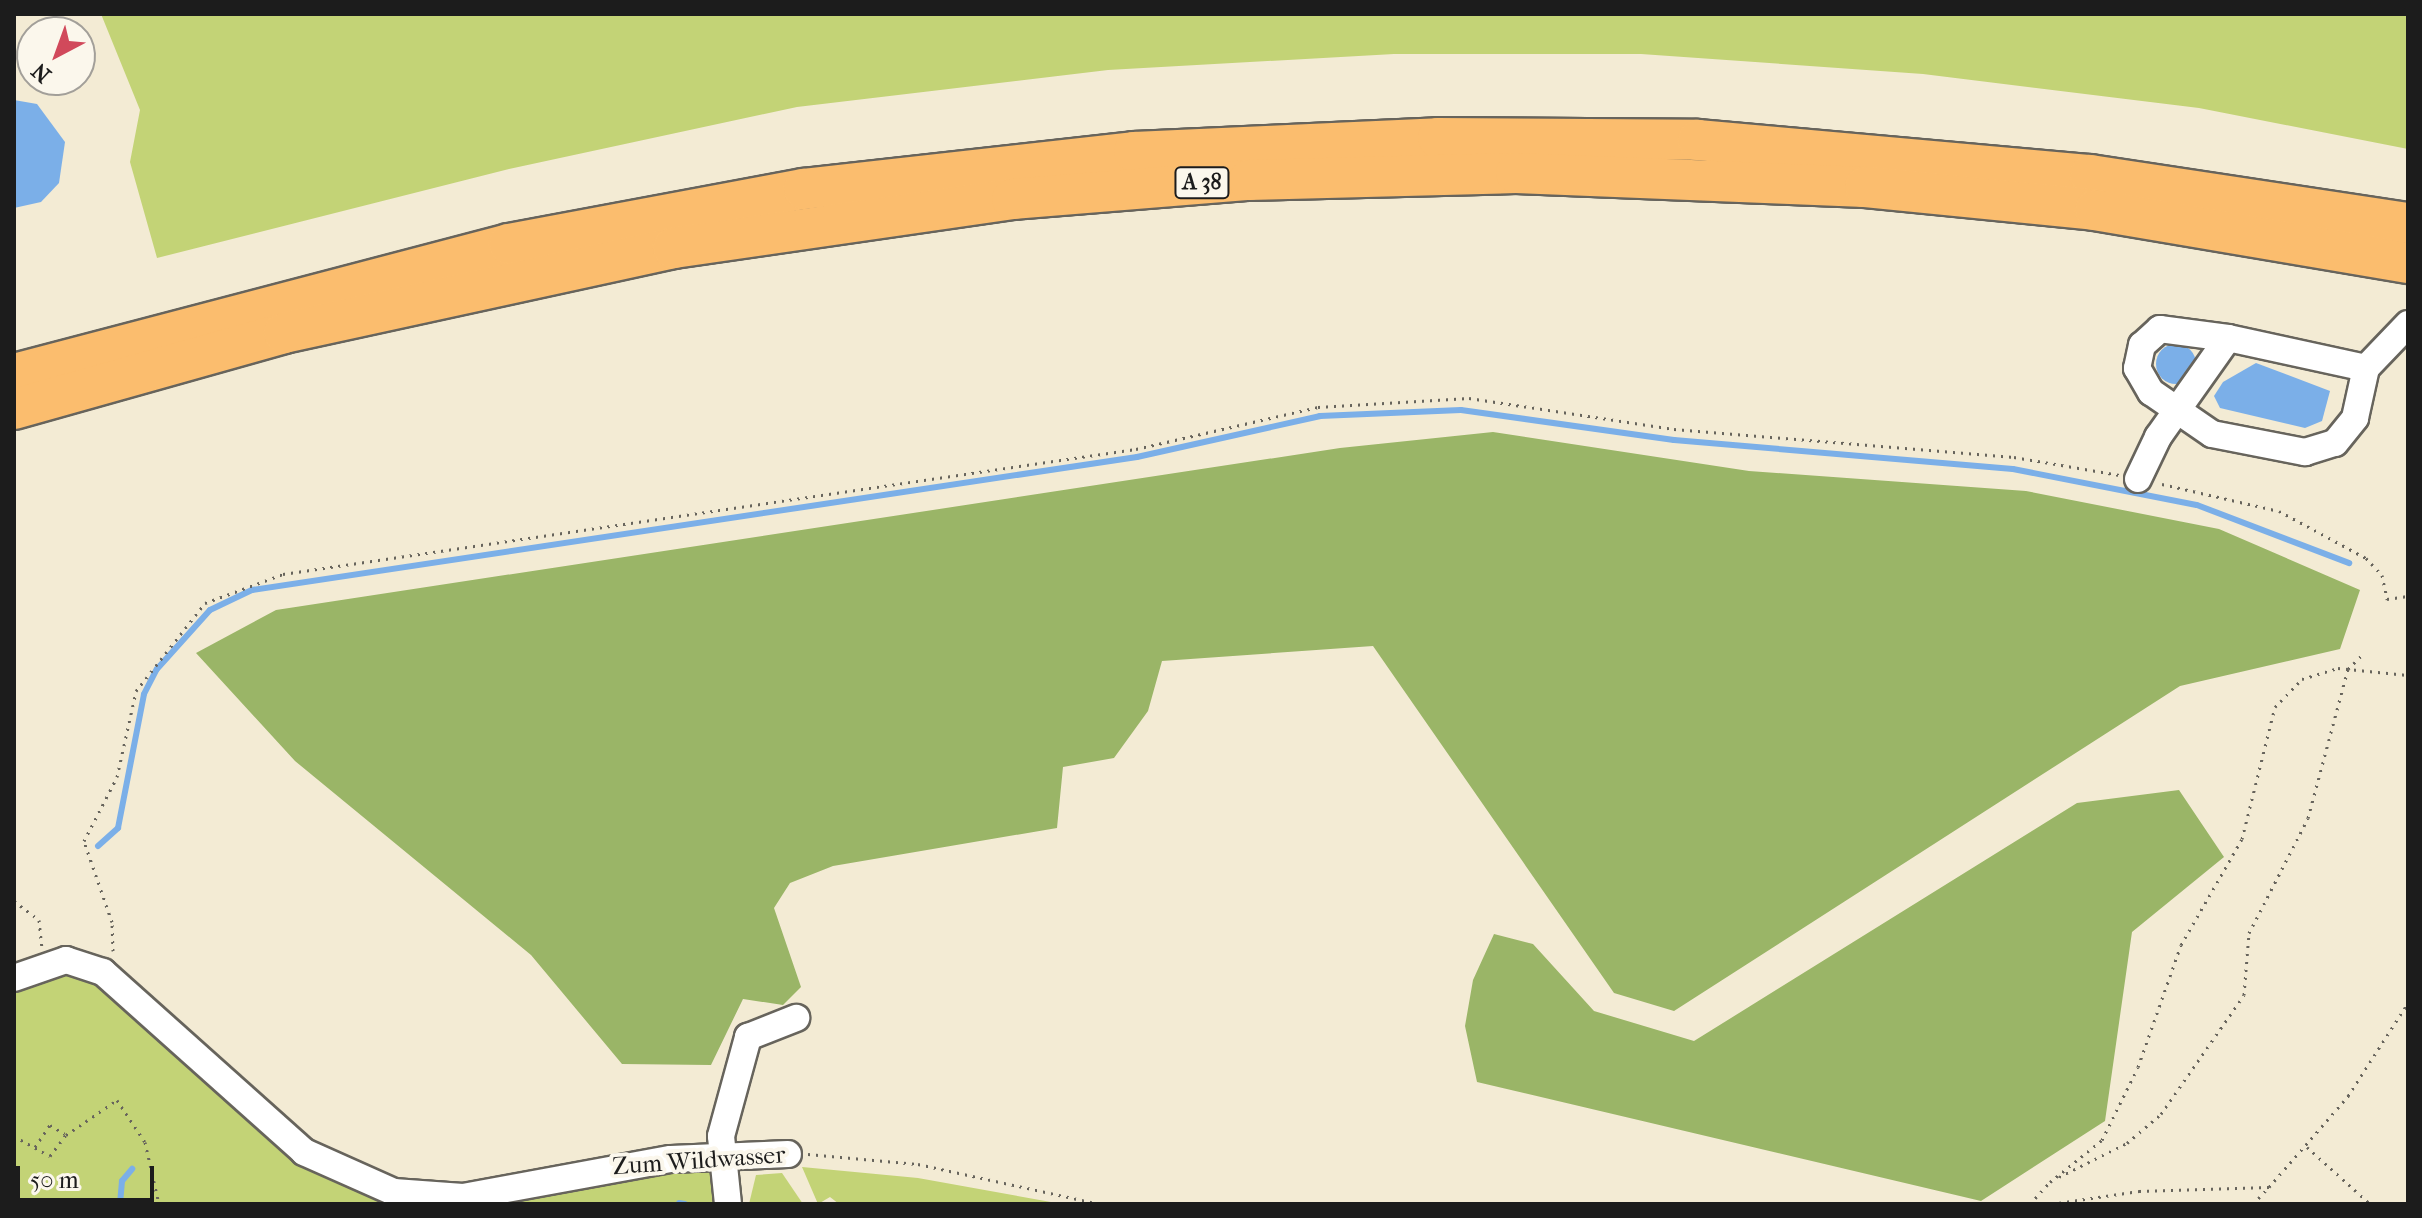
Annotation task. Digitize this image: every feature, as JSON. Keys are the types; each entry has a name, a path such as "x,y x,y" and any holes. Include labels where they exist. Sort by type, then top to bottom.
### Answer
{"highway":[{"name":"A 38","path":"14,374 509,244 804,189 1134,152 1438,138 1698,140 2090,175 2408,223"},
{"name":"A 38","path":"14,409 299,329 673,248 998,201 1249,180 1516,173 1865,187 2095,210 2408,263"}],"street":[{"path":"2366,368 2228,338 2160,329 2142,345 2137,368 2151,392 2183,411 2212,434 2305,452 2335,443 2355,418 2366,368 2408,324"},
{"path":"2138,479 2158,437 2183,411 2228,338"},
{"name":"Zum Wildwasser","path":"42,963 66,960 103,972 304,1152 360,1182 463,1197 606,1167 788,1154"},
{"path":"16,976 42,963"},
{"path":"728,1204 721,1136 748,1037 796,1018"}],"path":[{"path":"103,972 116,938 84,841 117,777 136,691 205,603 272,576 722,513 852,485 1136,449 1318,407 1469,398 1674,429 2014,457 2138,479 2279,511 2366,558 2382,575 2387,599 2408,596"},
{"path":"2050,1182 2127,1143 2161,1114 2244,995 2249,933 2308,818 2348,669 2363,654"},
{"path":"2030,1204 2050,1182 2102,1140 2138,1067 2181,945 2242,839 2275,707 2302,679 2348,669 2408,675"},
{"path":"14,901 39,920 42,963"},
{"path":"2253,1204 2307,1147 2408,1003"},
{"path":"14,1136 50,1156 66,1135 117,1100 145,1142 159,1204"},
{"path":"35,1147 50,1125 66,1135"},
{"path":"2307,1147 2370,1204"},
{"name":"Zum Wildwasser","path":"788,1154 918,1164 1100,1204"},
{"path":"2051,1204 2139,1191 2269,1187"}],"green space":[{"path":"101,14 2408,14 2408,149 2199,108 1923,74 1641,54 1394,54 1108,70 797,107 509,169 157,258 130,162 140,110"},
{"path":"1493,432 1749,471 2026,491 2219,529 2360,590 2340,649 2180,686 1674,1011 1614,993 1373,646 1162,661 1148,711 1114,758 1063,767 1057,828 833,866 790,883 774,908 801,987 783,1005 743,999 711,1065 622,1064 531,955 295,761 196,653 276,610 1340,448"},
{"path":"2179,790 2224,857 2132,932 2105,1121 1981,1201 1477,1082 1465,1026 1473,980 1494,934 1533,944 1594,1011 1694,1041 2077,803"},
{"path":"86,964 304,1152 394,1192 722,1157 728,1204 14,1204 14,978"},
{"path":"802,1167 918,1178 1062,1204 839,1204 830,1197 818,1204"},
{"path":"782,1173 803,1204 749,1204 756,1175"}],"water":[{"path":"14,100 37,104 65,142 59,183 41,202 14,208"},
{"path":"2176,344 2190,350 2196,364 2190,378 2176,384 2162,378 2156,364 2162,350"},
{"path":"2256,363 2330,391 2322,421 2305,428 2220,408 2214,396 2223,382"}],"waterway":[{"path":"98,846 118,828 144,694 157,669 210,610 252,590 1137,457 1320,416 1461,410 1674,440 2013,469 2197,505 2349,563"},
{"path":"120,1204 122,1181 132,1169"},
{"path":"679,1203 685,1204"}]}
